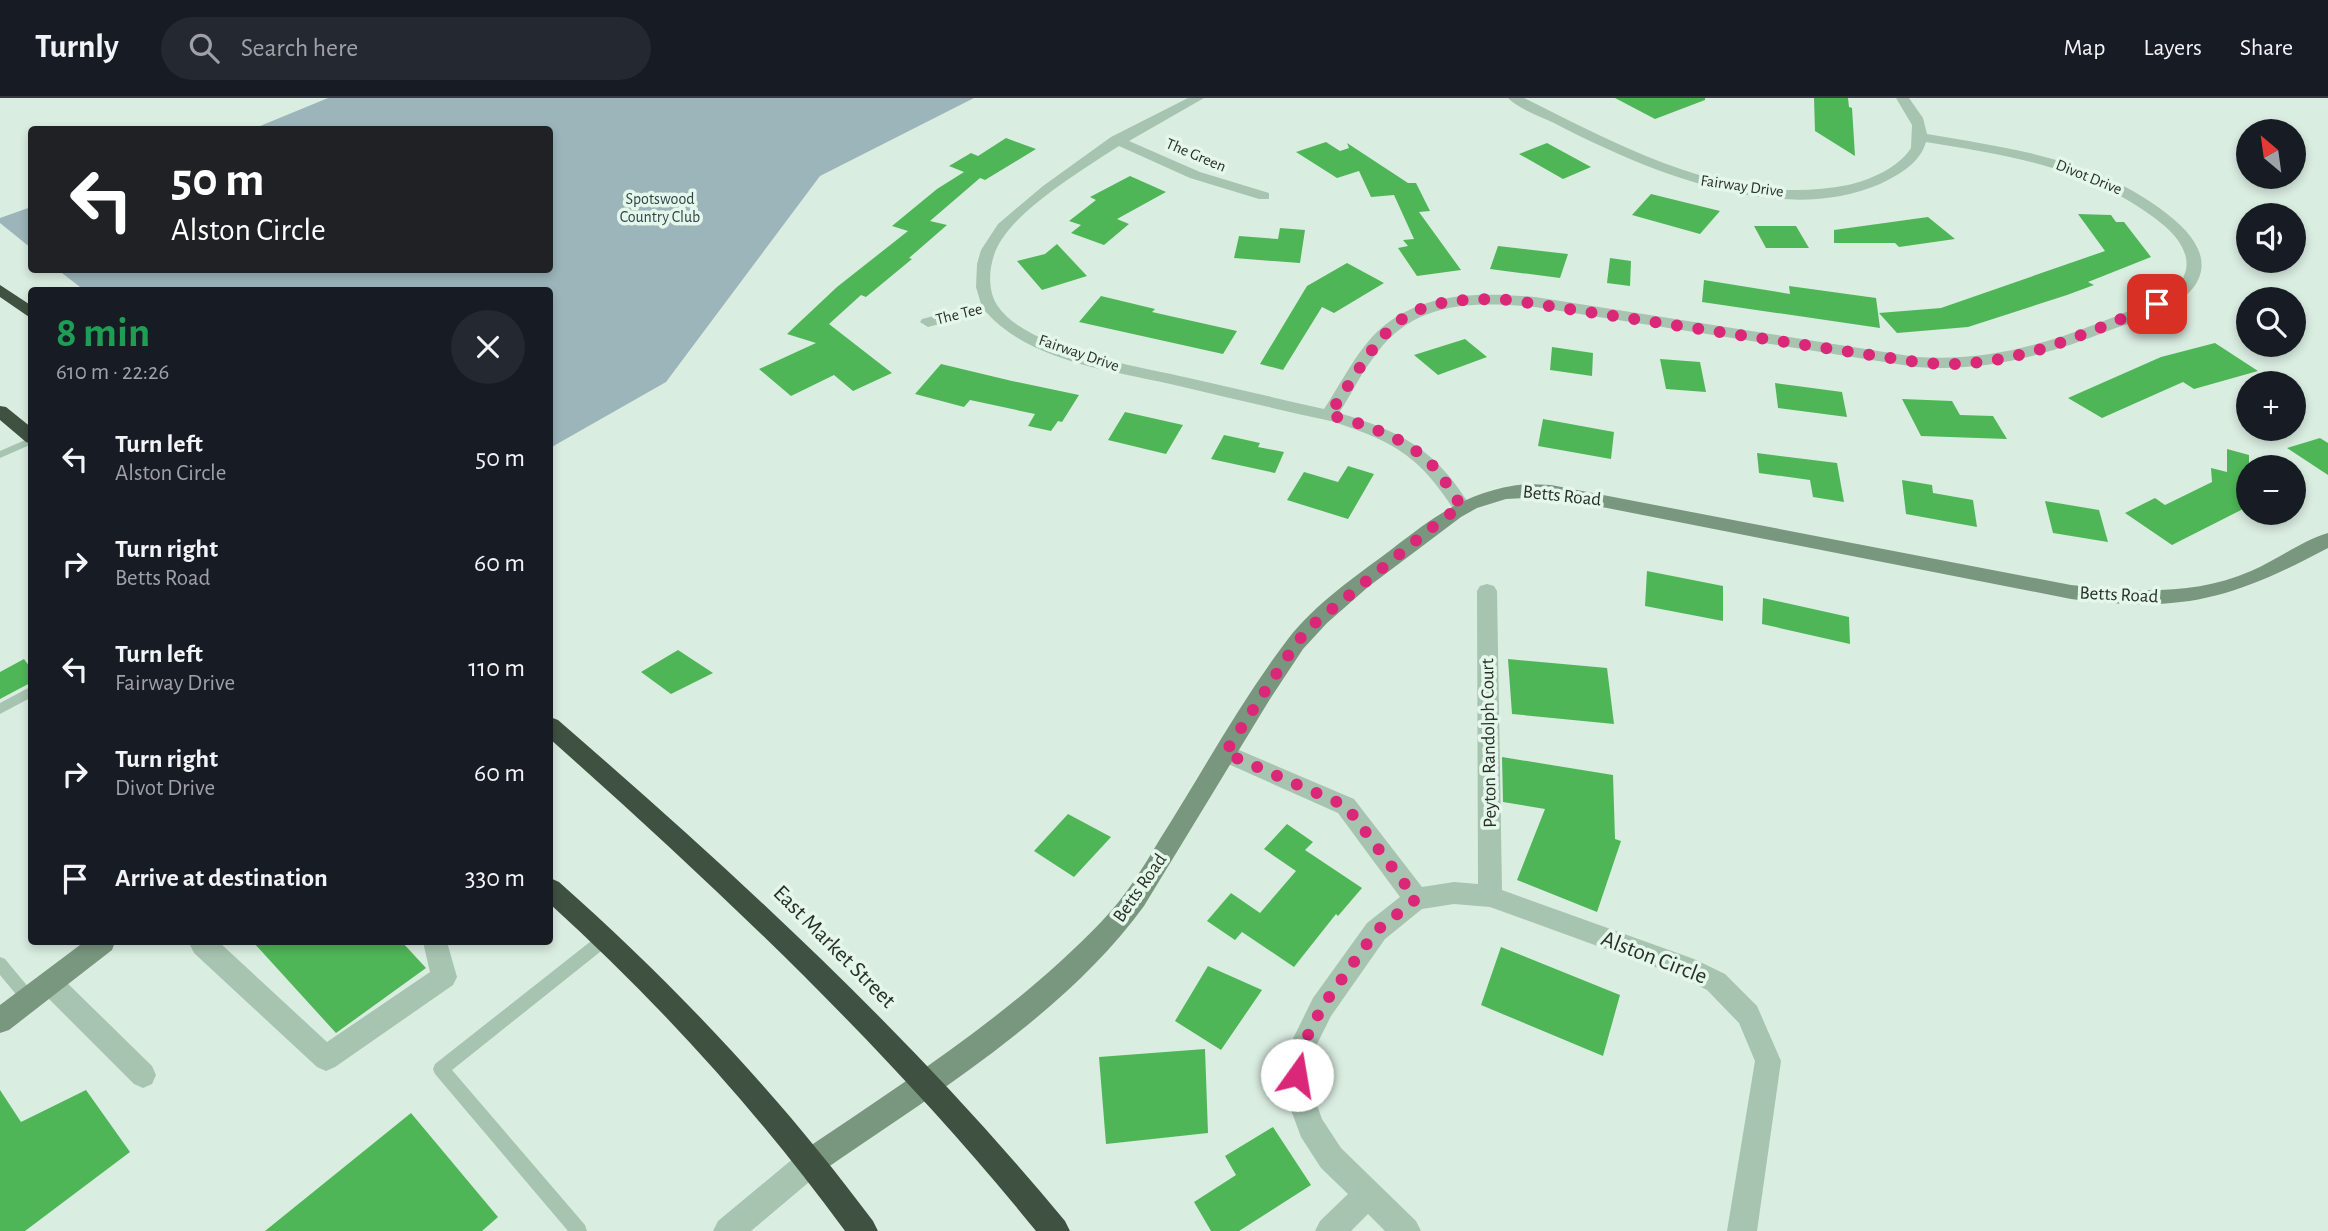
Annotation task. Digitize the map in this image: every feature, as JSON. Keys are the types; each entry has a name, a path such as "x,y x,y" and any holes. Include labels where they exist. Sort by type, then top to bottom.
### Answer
{"highway":[{"path":"0,290 28,311"},
{"path":"0,411 28,436"},
{"name":"East Market Street","path":"553,729 769,921 928,1082 1054,1227"},
{"path":"553,892 606,939 734,1072 811,1162 863,1231"}],"street":[{"path":"990,306 983,291 984,258 1003,226 1091,156 1116,140 1198,98"},
{"name":"Fairway Drive","path":"1514,98 1625,153 1671,172 1731,187 1784,193 1829,192 1872,182 1892,173 1912,157 1921,137"},
{"path":"1902,98 1917,119 1921,137"},
{"name":"Divot Drive","path":"1329,415 1363,361 1391,326 1416,311 1450,301 1486,298 1535,302 1916,362 1961,365 2015,357 2079,336 2168,300 2191,281 2194,260 2181,235 2151,208 2117,186 2042,159 1921,137"},
{"name":"The Green","path":"1116,140 1222,185 1264,196"},
{"name":"Fairway Drive","path":"990,306 1015,329 1064,352 1329,415 1375,430 1419,454 1438,472 1462,507"},
{"name":"The Tee","path":"928,322 990,306"},
{"name":"Betts Road","path":"811,1162 988,1040 1057,981 1113,927 1146,883 1297,642 1315,623 1445,517 1462,507 1503,492 1551,491 2058,590 2122,597 2171,598 2230,587 2328,540"},
{"name":"Peyton Randolph Court","path":"1487,591 1490,896"},
{"path":"1225,753 1346,806 1416,899"},
{"name":"Alston Circle","path":"1406,1231 1331,1158 1311,1127 1298,1091 1296,1059 1322,1007 1376,931 1416,899 1454,893 1490,896 1706,977 1716,982 1748,1015 1768,1061 1742,1231"},
{"path":"0,1021 99,945"},
{"path":"202,945 326,1058 444,977 436,945"},
{"path":"50,983 144,1075"},
{"path":"728,1231 811,1162"},
{"path":"1331,1231 1368,1195"}],"lane":[{"path":"0,455 28,441"},
{"path":"0,709 28,693"},
{"path":"573,1229 441,1069 606,939"},
{"path":"0,964 29,999"}],"green space":[{"name":"Spotswood Country Club","path":"328,98 974,98 820,176 666,382 553,446 553,287 80,287 62,273 553,273 553,126 260,126"},
{"path":"28,208 28,246 0,223 0,218"}],"building":[{"path":"1615,98 1705,98 1705,100 1655,119"},
{"path":"1814,98 1848,98 1849,107 1852,108 1855,156 1815,131"},
{"path":"1006,138 1036,149 985,180 980,178 930,221 947,225 909,258 912,259 866,297 861,295 829,324 892,373 853,391 834,375 791,396 759,369 816,343 787,334 837,287 908,231 892,226 937,189 964,172 949,166 971,153 978,156"},
{"path":"1326,142 1340,151 1349,148 1347,143 1408,183 1416,183 1430,211 1419,212 1461,270 1417,276 1398,248 1408,246 1403,240 1414,239 1394,195 1371,197 1359,171 1337,178 1296,152"},
{"path":"1547,143 1591,167 1563,179 1519,154"},
{"path":"1130,176 1166,192 1117,219 1129,224 1104,245 1071,233 1081,225 1069,221 1096,200 1090,197"},
{"path":"1651,194 1720,211 1700,234 1632,215"},
{"path":"2078,214 2111,215 2116,222 2124,222 2151,257 2088,282 2094,285 1968,327 1897,333 1879,313 1941,308 2105,251"},
{"path":"1928,217 1955,239 1899,247 1895,243 1834,243 1834,230"},
{"path":"1754,226 1796,226 1809,248 1766,248"},
{"path":"1280,228 1305,230 1300,263 1234,258 1239,236 1278,239"},
{"path":"1057,244 1087,276 1042,290 1017,261 1045,254"},
{"path":"1498,246 1568,254 1560,278 1490,269"},
{"path":"1610,258 1631,261 1630,286 1607,283"},
{"path":"1347,263 1384,283 1334,313 1322,307 1283,370 1260,364 1307,286"},
{"path":"1704,280 1790,294 1789,286 1876,298 1880,328 1702,302"},
{"path":"1101,296 1155,309 1152,312 1237,331 1223,354 1079,322"},
{"path":"1465,339 1487,357 1438,375 1414,355"},
{"path":"2215,343 2258,371 2236,371 2236,377 2194,389 2183,382 2102,418 2068,398 2161,357"},
{"path":"1552,347 1593,353 1592,376 1550,370"},
{"path":"1660,359 1700,362 1706,392 1666,389"},
{"path":"941,364 1079,395 1062,422 1058,421 1051,431 1028,426 1035,414 970,400 964,407 915,394"},
{"path":"1775,383 1842,392 1847,417 1778,408"},
{"path":"1902,399 1952,401 1960,415 1993,416 2007,439 1921,436"},
{"path":"1125,412 1183,425 1166,454 1108,440"},
{"path":"1543,419 1614,432 1611,459 1538,446"},
{"path":"1224,435 1260,443 1258,447 1284,452 1275,473 1211,459"},
{"path":"2320,438 2328,443 2328,475 2306,461 2306,455 2298,455 2287,448"},
{"path":"2227,449 2249,455 2236,455 2236,513 2172,545 2125,513 2155,498 2165,505 2212,482 2211,468 2227,472"},
{"path":"1757,453 1837,463 1844,502 1813,497 1810,480 1759,473"},
{"path":"1348,466 1374,474 1348,519 1287,500 1304,472 1338,482"},
{"path":"1902,480 1932,485 1933,493 1973,500 1977,527 1906,514"},
{"path":"2045,501 2099,510 2108,542 2053,533"},
{"path":"1647,571 1723,586 1723,621 1645,606"},
{"path":"1763,598 1849,617 1850,644 1762,624"},
{"path":"678,650 713,673 671,694 641,672"},
{"path":"24,659 28,664 28,684 0,699 0,672"},
{"path":"1508,659 1607,668 1614,724 1512,714"},
{"path":"1502,757 1613,775 1615,839 1621,841 1597,912 1517,880 1545,809 1503,802"},
{"path":"1068,814 1111,837 1074,877 1034,851"},
{"path":"1287,824 1313,842 1305,850 1362,888 1338,916 1336,914 1294,967 1242,932 1235,940 1207,921 1231,893 1260,913 1296,871 1264,849"},
{"path":"256,945 405,945 426,968 336,1033"},
{"path":"1501,947 1620,995 1603,1056 1481,1005"},
{"path":"1208,966 1262,990 1221,1050 1175,1021"},
{"path":"1205,1049 1208,1133 1106,1144 1099,1057"},
{"path":"0,1090 21,1122 86,1090 130,1152 25,1231 0,1231"},
{"path":"411,1113 498,1217 482,1231 265,1231"},
{"path":"1273,1127 1311,1185 1239,1231 1211,1231 1194,1202 1236,1175 1225,1156"}],"route":[{"path":"1297,1075 1296,1059 1322,1007 1376,931 1416,899 1346,806 1225,753 1297,642 1315,623 1445,517 1462,507 1438,472 1419,454 1375,430 1329,415 1363,361 1391,326 1407,315 1438,303 1475,299 1510,300 1649,319 1916,362 1961,365 1986,363 2037,351 2157,304"}]}
